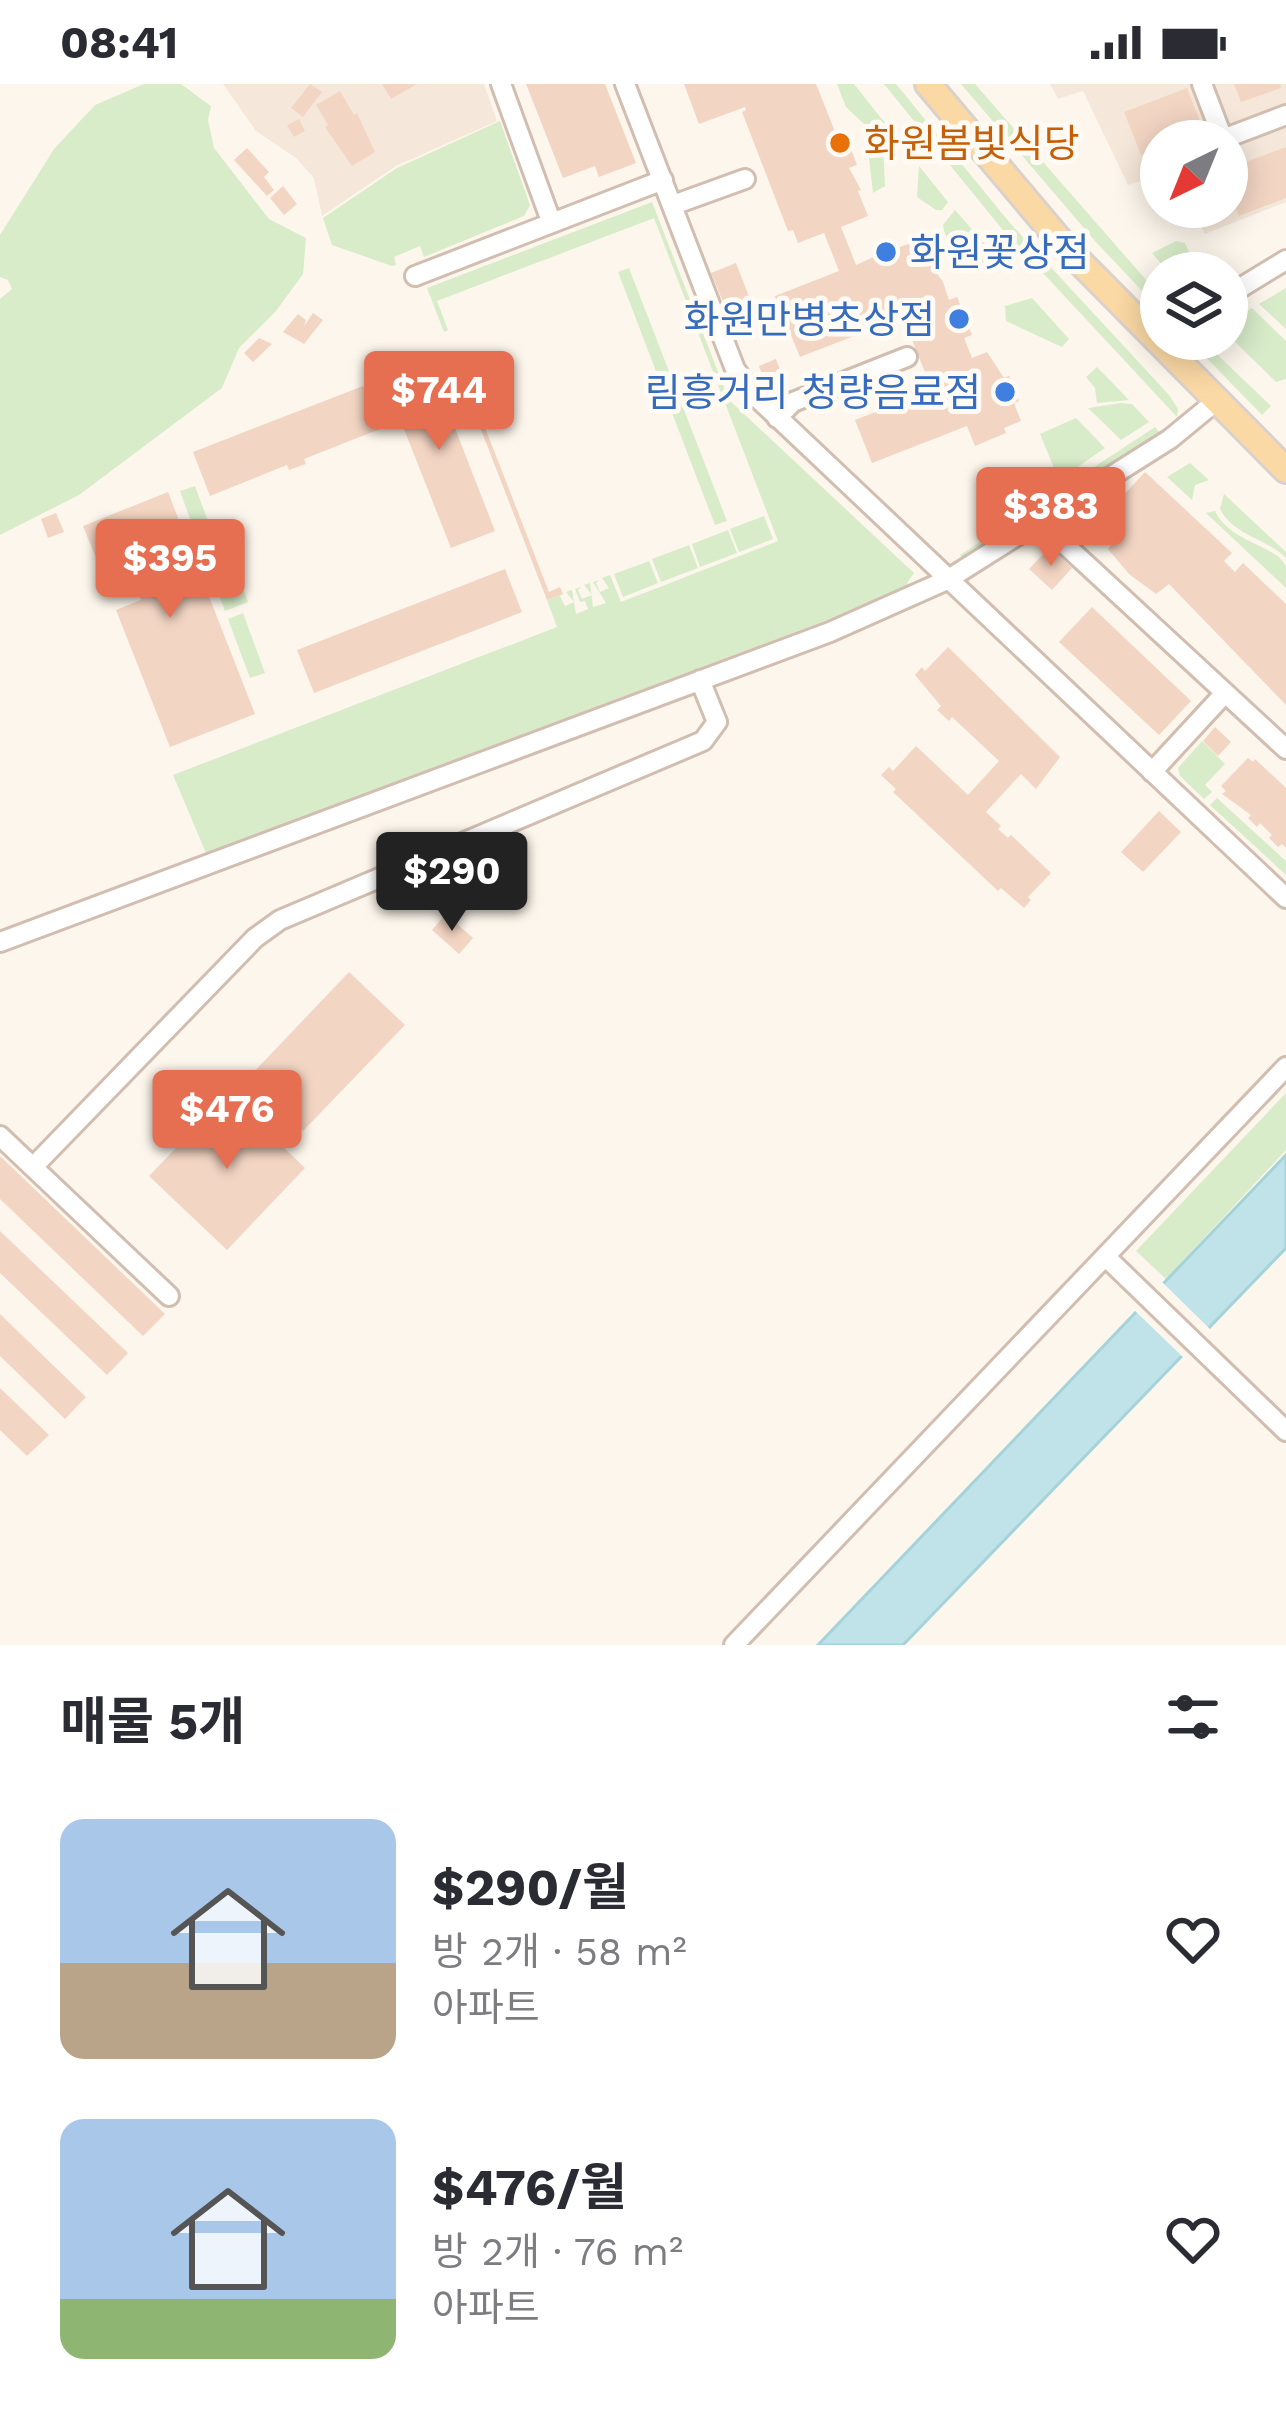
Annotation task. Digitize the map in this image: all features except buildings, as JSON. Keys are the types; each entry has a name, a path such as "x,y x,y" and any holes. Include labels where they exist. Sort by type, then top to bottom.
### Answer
{"main road":[{"path":"928,84 1067,249 1140,320"},
{"path":"1179,360 1286,470"}],"street":[{"path":"501,84 551,221"},
{"path":"625,84 734,369 751,392 1286,898"},
{"path":"1202,84 1223,139 1286,115"},
{"path":"673,206 745,179"},
{"path":"415,276 663,180"},
{"path":"1248,283 1286,260"},
{"path":"777,418 793,402 907,358"},
{"path":"0,942 830,632 947,580 1170,439 1215,402"},
{"path":"1061,541 1286,749"},
{"path":"33,1167 255,938 280,920 703,741 717,722 700,680"},
{"path":"1152,772 1225,693"},
{"path":"734,1645 1286,1067"},
{"path":"0,1136 169,1296"},
{"path":"1107,1258 1286,1431"}],"shaded area":[{"path":"223,84 484,84 497,121 396,166 322,216 314,178 296,158 256,131"},
{"path":"1050,84 1286,84 1286,202 1248,217 1248,120 1140,120 1140,181 1128,185 1083,91 1058,99"}],"green space":[{"path":"144,84 181,84 211,106 208,120 214,148 269,219 306,238 303,274 276,311 239,348 222,388 79,495 0,535 0,299 12,289 0,277 0,235 54,149 95,105"},
{"path":"837,84 854,84 885,123 865,125 846,107"},
{"path":"884,84 896,84 1010,223 1169,395 1178,409 1177,417 1002,229"},
{"path":"961,84 975,84 1140,273 1140,289"},
{"path":"500,121 530,205 524,216 424,257 420,246 394,257 396,265 392,266 332,245 323,218 397,168"},
{"path":"883,144 885,186 873,193 869,158"},
{"path":"919,166 948,202 942,210 917,197"},
{"path":"652,202 729,400 914,573 907,583 913,588 206,853 173,775 557,627 547,600 563,594 565,606 574,602 576,614 588,609 575,589 581,587 582,599 592,595 593,607 606,603 593,582 599,580 600,592 609,588 602,578 610,575 621,602 778,541 654,218 437,301 448,330 444,332 427,288"},
{"path":"955,210 999,260 994,269 969,260 949,242 943,225"},
{"path":"1176,241 1185,243 1189,252 1154,252"},
{"path":"629,268 727,521 715,525 618,272"},
{"path":"1286,288 1286,329 1259,304"},
{"path":"1032,298 1069,339 1062,347 1006,321 1005,306"},
{"path":"1252,308 1286,341 1286,379 1276,382 1248,355 1248,310"},
{"path":"1208,360 1223,360 1271,406 1262,415"},
{"path":"1097,367 1129,400 1097,403 1095,388 1086,377"},
{"path":"1132,404 1149,422 1121,440 1088,408"},
{"path":"1076,418 1105,448 1059,480 1040,434"},
{"path":"1155,427 1159,432 963,560 960,555"},
{"path":"1190,463 1209,480 1195,485 1192,500 1167,477"},
{"path":"195,486 208,521 193,527 180,491"},
{"path":"1224,494 1286,552 1286,558 1226,518 1220,509"},
{"path":"1215,511 1232,531 1281,560 1286,567 1286,588 1206,513"},
{"path":"764,516 773,539 739,552 730,529"},
{"path":"219,525 248,602 225,611 196,534"},
{"path":"728,530 737,553 700,567 692,544"},
{"path":"689,545 698,568 661,582 652,559"},
{"path":"649,561 658,583 623,597 614,574"},
{"path":"243,613 265,673 250,678 228,619"},
{"path":"1202,741 1225,764 1205,785 1212,792 1204,799 1180,776 1178,768"},
{"path":"1217,798 1286,861 1286,875 1210,805"},
{"path":"1286,1079 1286,1084 1131,1246 1129,1244"},
{"path":"1286,1093 1286,1150 1166,1279 1136,1251"}],"water":[{"path":"1286,1155 1286,1248 903,1645 818,1645"}],"pier":[{"path":"1160,1280 1213,1332 1186,1360 1133,1309"}],"place":[{"name":"화원봄빛식당","path":"840,143"},
{"name":"화원꽃상점","path":"886,252"},
{"name":"화원만병초상점","path":"959,319"},
{"name":"림흥거리 청량음료점","path":"1005,392"}]}
